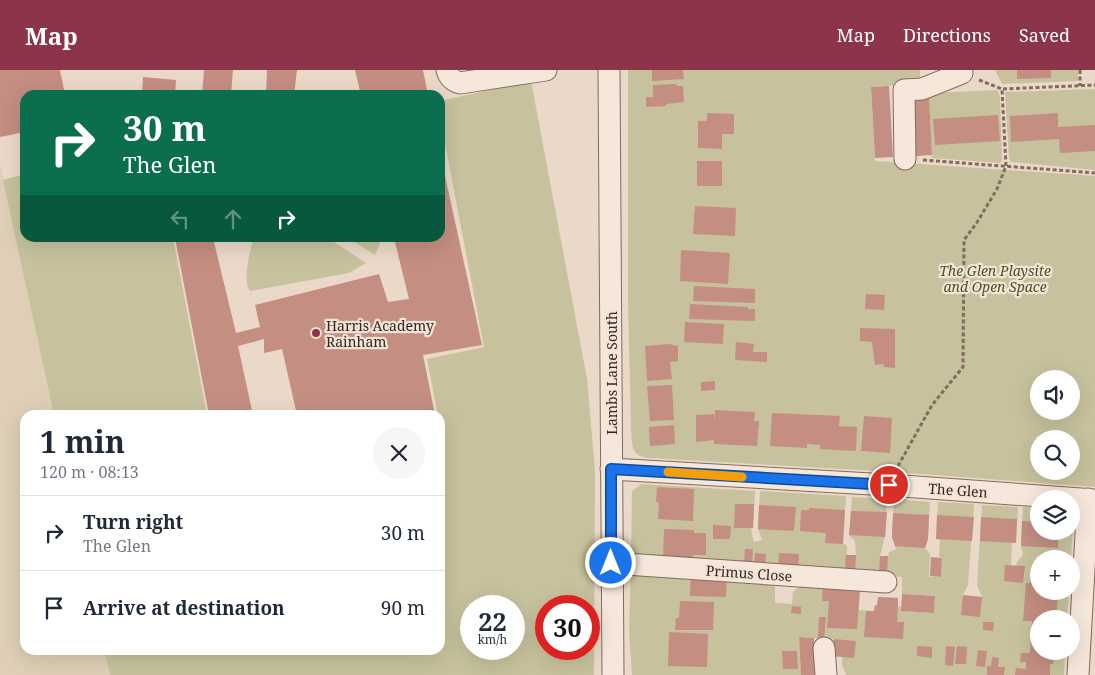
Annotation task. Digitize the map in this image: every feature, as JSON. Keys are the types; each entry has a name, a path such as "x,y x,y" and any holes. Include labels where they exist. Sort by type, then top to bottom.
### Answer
{"street":[{"path":"447,70 448,75 460,83 546,70"},
{"name":"Lambs Lane South","path":"609,70 613,675"},
{"path":"905,159 904,90 922,89 962,72"},
{"name":"The Glen","path":"611,469 889,485 1092,500"},
{"path":"1078,675 1092,500"},
{"name":"Primus Close","path":"611,563 886,582"},
{"path":"824,648 826,675"}],"path":[{"path":"1080,70 1080,86"},
{"path":"889,485 932,405 963,367 964,240 997,189 1006,166 1002,89 1095,85"},
{"path":"905,159 1095,172"}],"shaded area":[{"path":"0,164 53,410 20,410 20,655 105,655 110,675 0,675"}],"green space":[{"name":"The Glen Playsite and Open Space","path":"628,70 920,70 920,84 871,87 875,161 1095,176 1095,487 895,472 650,458 643,457 635,452 632,439 628,300"},
{"path":"995,70 1078,70 1078,81 1002,84"},
{"path":"531,81 587,379 595,471 594,595 535,595 535,660 594,660 594,675 110,675 105,655 445,655 445,410 437,410 427,359 484,347 445,144 445,100"},
{"path":"1095,89 1095,170 1011,162 1009,158 1005,92"},
{"path":"997,90 1000,96 1002,161 1000,163 932,158 929,95 932,93"},
{"path":"20,175 20,242 174,242 206,410 53,410 3,180"},
{"path":"253,242 334,242 366,263 349,273 250,291 247,280 249,257"},
{"path":"354,242 379,242 375,255"},
{"path":"641,484 755,491 753,528 751,529 754,542 762,540 758,529 760,491 846,496 843,544 847,545 847,555 856,555 855,541 849,535 852,497 887,499 885,537 880,556 888,556 889,552 896,549 892,537 894,499 930,502 928,539 925,548 930,554 929,577 941,577 942,558 939,557 940,540 936,539 938,502 974,504 968,585 963,595 982,597 977,585 982,505 1018,507 1016,543 1012,543 1011,565 1016,566 1023,555 1021,546 1023,507 1030,507 1030,540 1072,540 1072,550 1030,550 1030,600 1068,600 1068,610 1030,610 1030,660 1065,660 1064,675 846,675 842,665 842,657 832,656 833,639 799,637 801,675 632,675 629,629 631,571 775,584 775,603 792,604 793,592 802,584 860,587 859,610 874,611 878,597 898,598 898,606 901,607 901,611 934,613 935,596 902,594 902,577 631,561 632,491"}],"building":[{"path":"0,70 60,70 64,90 20,90 20,133 0,137"},
{"path":"204,70 233,70 231,90 202,90"},
{"path":"267,70 297,70 295,90 266,90"},
{"path":"355,70 423,70 427,90 360,90"},
{"path":"652,70 683,70 684,79 652,81"},
{"path":"1017,70 1051,70 1051,78 1017,79"},
{"path":"143,77 176,80 175,90 142,90"},
{"path":"676,84 677,86 683,86 684,102 666,104 666,106 646,107 646,97 653,97 653,85"},
{"path":"889,86 893,157 875,158 871,87"},
{"path":"929,94 932,155 916,156 914,95"},
{"path":"707,113 734,114 734,134 722,134 722,149 698,148 698,121 707,121"},
{"path":"1058,113 1058,127 1095,125 1095,151 1060,153 1059,139 1011,142 1010,116"},
{"path":"998,115 1000,141 935,145 933,119"},
{"path":"697,161 722,161 722,186 697,186"},
{"path":"445,176 482,345 423,355 434,410 296,410 282,349 264,353 264,339 238,346 252,410 208,410 176,242 214,242 236,333 260,327 255,305 379,274 388,302 409,299 395,242 445,242"},
{"path":"695,206 736,208 735,236 693,234"},
{"path":"681,250 730,253 728,284 680,281"},
{"path":"694,286 755,289 755,303 693,301"},
{"path":"866,294 885,295 884,310 865,309"},
{"path":"690,304 748,307 748,309 755,309 755,321 689,319"},
{"path":"685,322 724,324 723,344 684,342"},
{"path":"860,328 895,329 895,368 884,367 883,364 875,365 872,342 860,341"},
{"path":"736,342 754,344 753,352 767,352 767,362 735,360"},
{"path":"670,344 678,346 678,361 670,362 672,379 647,381 645,346"},
{"path":"715,381 715,390 701,391 701,382"},
{"path":"672,385 674,420 650,421 647,386"},
{"path":"715,410 755,412 754,421 759,421 757,446 714,444 714,440 696,442 696,415 714,414 715,420"},
{"path":"772,413 840,416 839,426 857,427 856,451 820,449 820,445 807,444 807,448 770,446"},
{"path":"864,416 892,418 890,453 861,451"},
{"path":"674,425 675,444 650,446 649,427"},
{"path":"657,487 694,489 693,521 658,519"},
{"path":"735,504 754,504 753,528 734,528"},
{"path":"759,505 796,507 794,531 758,529"},
{"path":"809,508 845,510 843,544 825,543 826,533 800,531 801,510 809,510"},
{"path":"851,511 887,512 885,537 849,535"},
{"path":"893,513 929,515 928,539 925,548 895,546 892,537"},
{"path":"937,515 974,517 972,541 936,539"},
{"path":"981,517 1017,519 1016,543 980,541"},
{"path":"1022,521 1030,521 1030,540 1058,540 1058,548 1021,546"},
{"path":"713,525 731,526 730,539 713,539"},
{"path":"664,529 694,530 694,533 706,533 706,555 693,555 693,560 663,559"},
{"path":"745,549 753,549 752,565 744,565"},
{"path":"755,553 766,554 765,567 754,566"},
{"path":"779,553 799,554 798,570 778,569"},
{"path":"846,555 856,555 855,572 845,572"},
{"path":"880,556 888,556 887,574 879,573"},
{"path":"931,557 942,558 941,577 930,576"},
{"path":"1005,565 1025,566 1023,583 1004,581"},
{"path":"691,573 727,575 726,597 690,596"},
{"path":"1026,583 1030,583 1030,600 1057,600 1057,610 1030,610 1030,621 1023,621"},
{"path":"823,585 860,587 857,629 827,628 829,601 822,601"},
{"path":"902,594 935,596 934,613 901,611"},
{"path":"963,595 982,597 980,617 961,615"},
{"path":"878,597 898,598 897,622 904,622 903,639 864,637 866,611 874,611 875,605 877,606"},
{"path":"680,601 714,602 713,630 675,630 676,618 679,618"},
{"path":"792,606 801,607 801,614 791,613"},
{"path":"819,617 826,617 824,639 818,638"},
{"path":"983,622 994,622 993,631 983,630"},
{"path":"669,632 708,634 707,667 668,666"},
{"path":"799,637 814,638 816,675 801,675"},
{"path":"834,639 856,641 854,658 832,656"},
{"path":"917,646 932,647 932,658 917,656"},
{"path":"946,646 955,647 953,666 945,665"},
{"path":"957,646 967,647 966,664 955,664"},
{"path":"978,650 987,651 985,667 976,666"},
{"path":"782,651 797,651 798,669 783,669"},
{"path":"1021,653 1030,653 1030,660 1053,660 1053,664 1050,664 1050,675 1015,675 1016,668 1026,669 1026,662 1020,662"},
{"path":"992,657 999,658 998,667 1005,667 1004,675 987,675 987,666 991,666"}],"slow traffic":[{"path":"668,472 742,477"}],"place":[{"name":"Harris Academy Rainham","path":"316,333"}],"route":[{"path":"611,563 611,469 889,485"}]}
